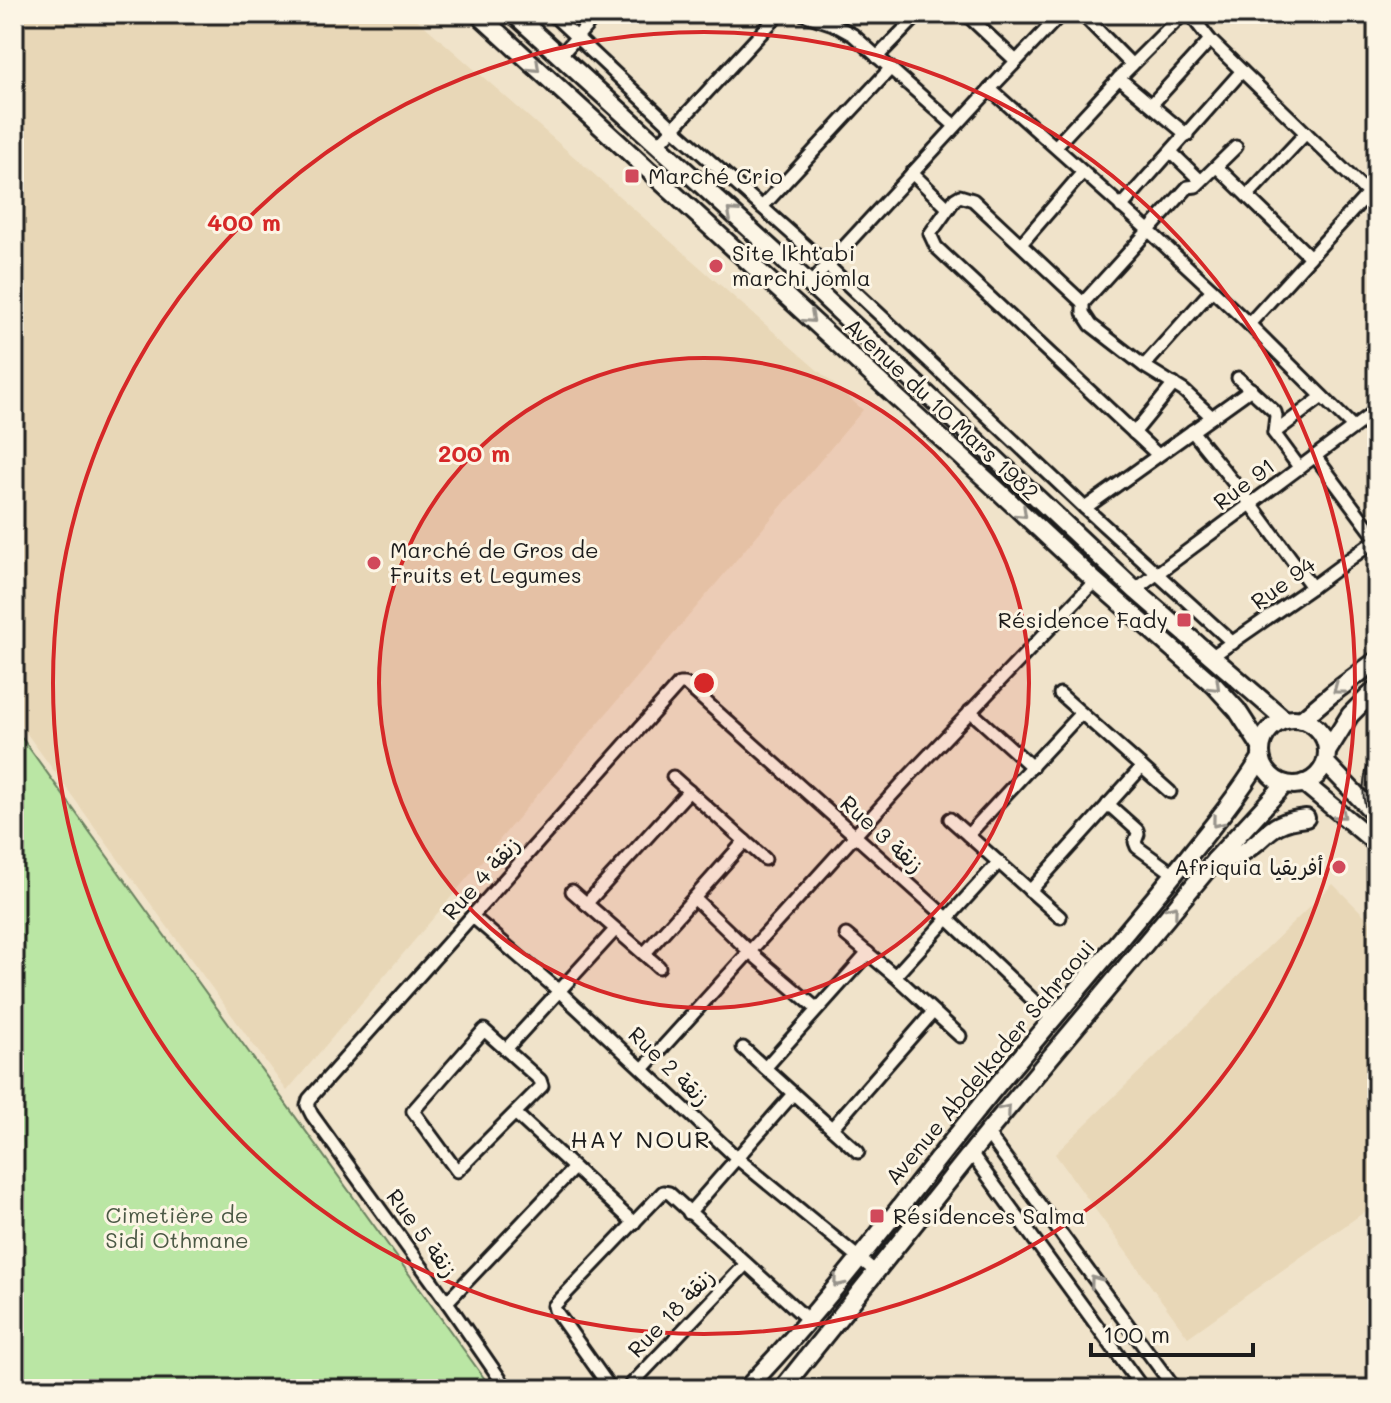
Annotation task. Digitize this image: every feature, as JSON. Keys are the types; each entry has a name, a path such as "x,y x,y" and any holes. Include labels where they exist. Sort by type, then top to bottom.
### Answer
{"main road":[{"name":"Avenue du 10 Mars 1982","path":"478,14 1095,581 1215,686 1237,710 1261,753"},
{"name":"Avenue du 10 Mars 1982","path":"514,14 810,284 1135,590 1211,657 1293,720"},
{"path":"1377,660 1293,720 1269,730 1261,753 1270,775 1285,784 1314,779 1321,772 1350,715 1377,688"},
{"path":"1293,720 1312,724 1320,732 1325,741 1326,758 1377,814"},
{"name":"Avenue Abdelkader Sahraoui","path":"746,1389 808,1320 1240,793 1261,753"},
{"path":"1304,783 1377,844"},
{"name":"Avenue Abdelkader Sahraoui","path":"782,1389 987,1133 1215,860 1285,784"},
{"path":"1215,860 1243,852 1278,824 1306,818"}],"street":[{"path":"552,14 1233,643"},
{"path":"560,56 597,14"},
{"path":"658,145 779,14"},
{"path":"803,14 853,35 955,126"},
{"path":"877,57 919,14"},
{"path":"966,14 1016,61"},
{"path":"810,284 1061,14"},
{"path":"1082,14 1132,65"},
{"path":"1056,146 1183,14"},
{"path":"1190,14 1210,40 1372,198"},
{"path":"1152,104 1210,40"},
{"path":"762,207 890,69"},
{"path":"1121,207 1242,71"},
{"path":"1119,78 1187,135"},
{"path":"990,89 1249,324 1353,427"},
{"path":"1247,196 1306,133"},
{"path":"1212,417 1184,391 1144,366 1085,319 1083,303 1188,187 1196,186 1236,147"},
{"path":"1171,152 1201,181"},
{"path":"1217,167 1310,257"},
{"path":"1021,244 1083,172"},
{"path":"912,173 948,208"},
{"path":"1249,324 1310,257 1372,198 1377,184"},
{"path":"1083,303 973,200 960,196 955,199 930,234 936,247 1158,455"},
{"path":"1144,366 1212,290"},
{"path":"1238,378 1275,412 1274,433 1299,467"},
{"path":"1134,433 1174,384"},
{"path":"1085,508 1251,389"},
{"path":"1274,433 1322,397"},
{"name":"Rue 91","path":"1135,590 1377,410"},
{"path":"1192,431 1312,587"},
{"path":"1315,456 1377,539"},
{"name":"Rue 94","path":"1211,657 1377,539"},
{"path":"643,1069 970,711 1095,581"},
{"name":"Rue 3 زنقة","path":"682,683 947,918 1053,1019"},
{"name":"Rue 4 زنقة","path":"309,1099 682,683"},
{"path":"1060,694 1170,792"},
{"path":"970,711 1032,767"},
{"path":"968,835 1081,713"},
{"path":"1030,891 1142,767"},
{"path":"673,777 765,859"},
{"path":"586,904 689,791"},
{"path":"1108,804 1137,830 1137,847 1174,874"},
{"path":"950,819 1060,917"},
{"path":"644,954 745,841"},
{"path":"895,976 999,862"},
{"path":"572,891 659,967"},
{"path":"694,898 750,952 817,1009"},
{"name":"Rue 2 زنقة","path":"473,917 559,991 738,1159 876,1272"},
{"path":"506,1049 615,930"},
{"path":"846,935 960,1036"},
{"path":"765,1068 868,953"},
{"path":"832,1128 933,1012"},
{"path":"484,1030 506,1049 543,1085 457,1171 413,1111 484,1030"},
{"path":"743,1048 858,1152"},
{"path":"689,1213 793,1094"},
{"name":"Rue 5 زنقة","path":"309,1099 307,1105 312,1115 507,1389"},
{"path":"516,1114 634,1223"},
{"path":"987,1133 1175,1389"},
{"path":"971,1153 1143,1389"},
{"path":"447,1302 574,1168"},
{"path":"611,1389 554,1306 665,1192 808,1320"},
{"name":"Rue 18 زنقة","path":"627,1389 745,1265"}],"shaded area":[{"name":"Marché de Gros de Fruits et Legumes","path":"33,14 411,14 863,410 287,1091 14,716 14,28"},
{"path":"1333,884 1377,928 1377,1203 1188,1337 1055,1154"}],"green space":[{"name":"Cimetière de Sidi Othmane","path":"14,727 492,1389 14,1389"}],"tram line":[{"path":"1377,748 1367,767 1364,788 1366,809 1377,828"}],"place":[{"name":"Marché Crio","path":"632,176"},
{"name":"Site lkhtabi marchi jomla","path":"716,266"},
{"name":"Marché de Gros de Fruits et Legumes","path":"374,563"},
{"name":"Résidence Fady","path":"1184,620"},
{"name":"Afriquia أفريقيا","path":"1339,867"},
{"name":"Résidences Salma","path":"877,1216"}],"district":[{"name":"HAY NOUR","path":"641,1140"}]}
